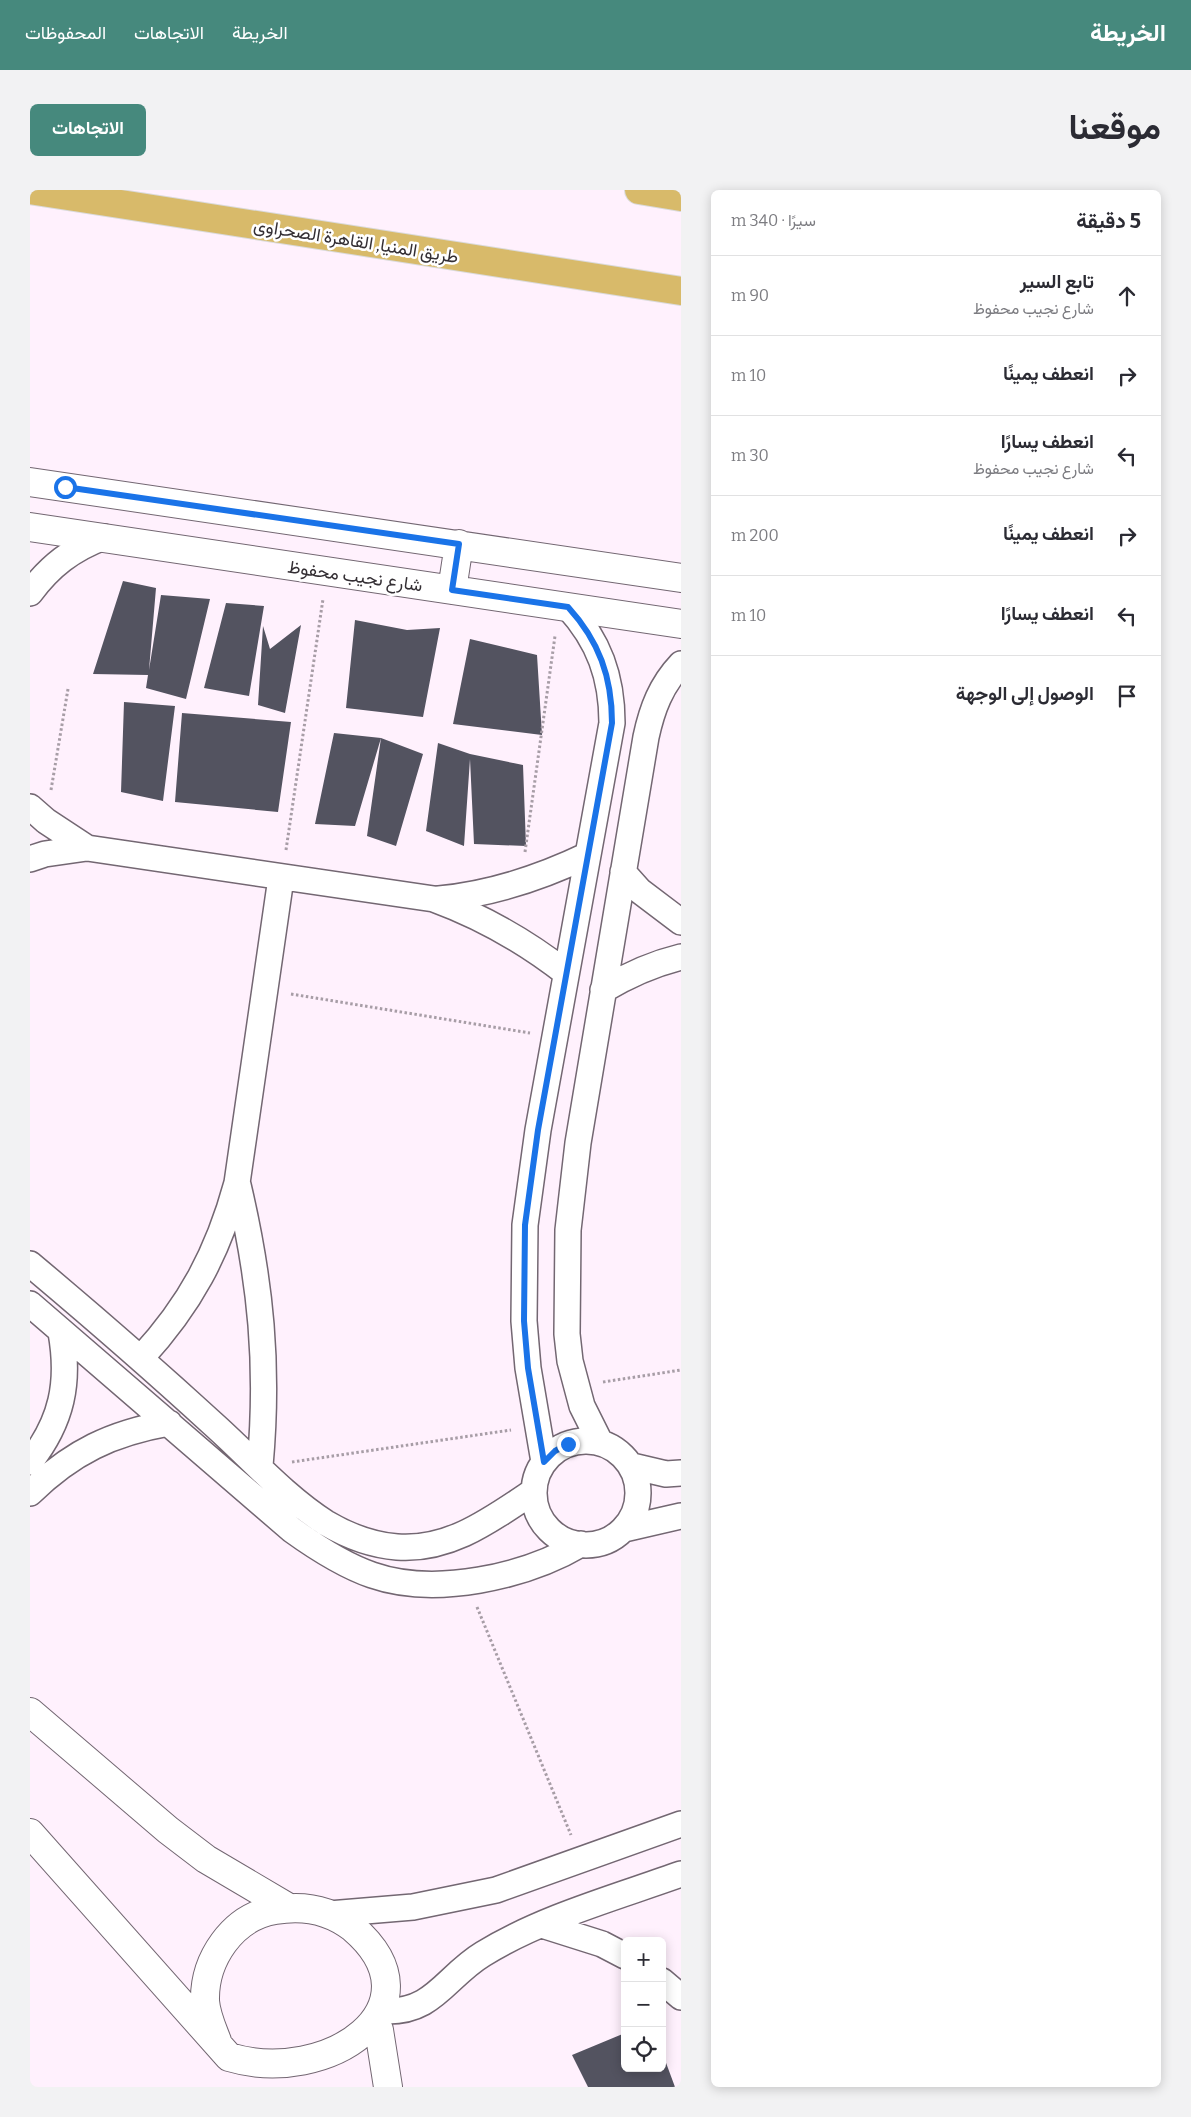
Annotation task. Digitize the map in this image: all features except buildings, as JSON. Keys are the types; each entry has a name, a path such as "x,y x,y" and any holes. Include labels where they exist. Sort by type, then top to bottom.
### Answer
{"highway":[{"name":"طريق المنيا, القاهرة الصحراوى","path":"30,190 681,291"},
{"path":"640,190 681,197"}],"street":[{"path":"30,482 681,578"},
{"name":"شارع نجيب محفوظ","path":"30,527 681,624"},
{"path":"30,593 53,566 68,554 104,537"},
{"path":"452,590 459,544"},
{"path":"544,1462 536,1427 524,1321 524,1263 530,1178 609,744 612,702 609,681 598,647 582,623 564,606"},
{"path":"600,1442 575,1387 567,1334 568,1248 572,1187 603,990 651,714 660,692 681,664"},
{"path":"38,814 87,848"},
{"path":"30,859 52,853 87,848 434,899 462,910 517,938 566,973"},
{"path":"434,899 463,896 521,883 588,855"},
{"path":"623,872 640,891 681,922"},
{"path":"141,1358 178,1314 194,1290 212,1256 227,1220 237,1183 281,878"},
{"path":"603,990 630,974 659,962 681,957"},
{"path":"548,1079 587,1088"},
{"path":"237,1183 250,1238 259,1294 264,1350 265,1389 260,1466"},
{"path":"30,1264 141,1358 306,1508 326,1522 370,1544 398,1547 428,1546 456,1539 482,1526 534,1491"},
{"path":"30,1304 292,1530 319,1549 352,1567 374,1576 400,1581 426,1583 466,1581 521,1571 562,1556 581,1544"},
{"path":"30,1462 45,1443 62,1400 66,1378 61,1332"},
{"path":"30,1493 68,1460 91,1446 116,1435 169,1423"},
{"path":"584,1441 600,1442 623,1456 632,1466 639,1492 632,1518 624,1529 612,1539 597,1544 581,1544 566,1541 542,1521 536,1506 534,1491 537,1476 544,1462 555,1451 568,1444 584,1441"},
{"path":"632,1466 666,1474 681,1474"},
{"path":"624,1529 681,1516"},
{"path":"30,1712 168,1830 206,1858 290,1908"},
{"path":"329,1914 413,1907 496,1890 582,1861 681,1824"},
{"path":"30,1833 223,2049 244,2070 261,2080 281,2086 295,2086"},
{"path":"340,2075 356,2063 370,2048 382,2021 399,2012 423,2004 459,1971 481,1955 505,1941 542,1925 681,1874"},
{"path":"250,2087 223,2049 209,2022 205,2003 206,1982 212,1963 221,1946 234,1931 251,1919 270,1911 290,1908 310,1908 329,1914 347,1923 362,1936 374,1953 382,1971 385,1991 382,2021 388,2087"},
{"path":"542,1925 594,1941 621,1954"},
{"path":"663,1982 681,1997"}],"path":[{"path":"281,878 327,572"},
{"path":"521,883 564,606"},
{"path":"38,814 68,689"},
{"path":"265,990 555,1037"},
{"path":"575,1387 681,1370"},
{"path":"260,1466 536,1427"},
{"path":"466,1581 582,1861"}],"route":[{"path":"65,487 459,544 452,590 568,607 594,641 603,660 609,681 612,723 530,1178 525,1225 523,1273 524,1321 528,1368 536,1427 544,1462 555,1451 568,1444"}]}
